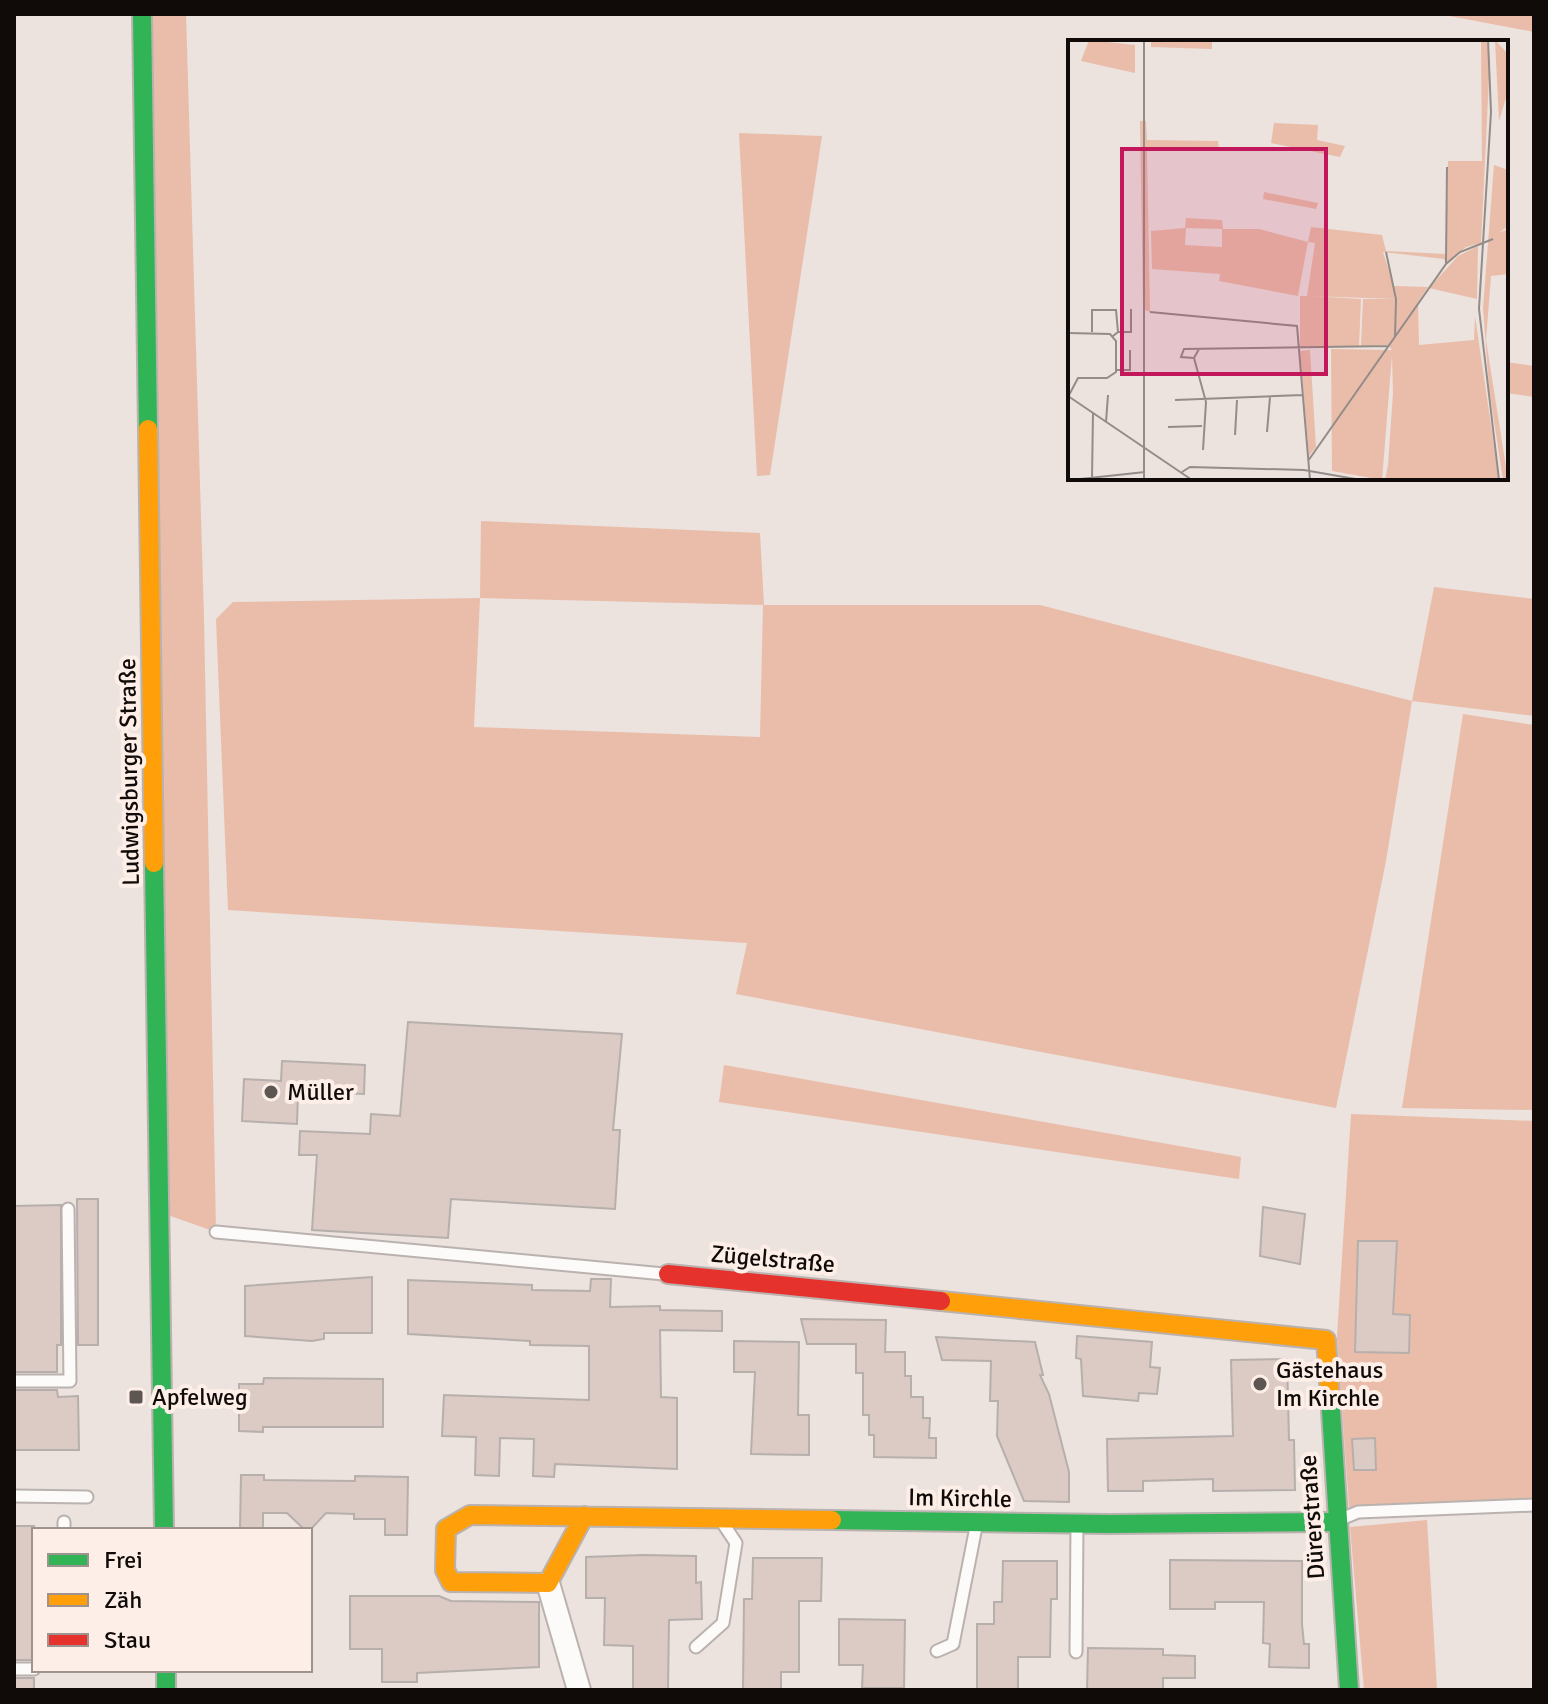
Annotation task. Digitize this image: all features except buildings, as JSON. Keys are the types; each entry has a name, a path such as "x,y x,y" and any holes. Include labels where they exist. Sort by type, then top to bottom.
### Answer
{"street":[{"name":"Ludwigsburger Straße","path":"142,14 164,1528"},
{"name":"Zügelstraße","path":"668,1274 1326,1340"},
{"name":"Dürerstraße","path":"1326,1340 1335,1522 1349,1690"},
{"name":"Im Kirchle","path":"548,1583 451,1582 445,1570 446,1529 470,1515 1077,1524 1335,1522"},
{"path":"579,1690 548,1583 584,1516"}],"lane":[{"path":"14,1381 70,1381 68,1209"},
{"name":"Zügelstraße","path":"216,1232 668,1274"},
{"path":"14,1496 87,1497"},
{"path":"1335,1522 1358,1512 1534,1505"},
{"path":"696,1647 723,1623 736,1543 719,1518"},
{"path":"937,1651 953,1644 977,1522"},
{"path":"1076,1652 1077,1524"}],"shaded area":[{"path":"142,14 186,14 204,618 216,1232 159,1212"},
{"path":"1439,14 1534,14 1534,32"},
{"path":"739,133 822,136 770,475 757,476"},
{"path":"1508,362 1534,366 1534,397 1508,393"},
{"path":"481,521 760,533 764,605 1040,605 1412,701 1386,861 1336,1108 736,994 747,943 228,910 216,619 233,602 480,598","holes":["480,598 763,605 760,737 474,727"]},
{"path":"1434,587 1534,599 1534,716 1412,701"},
{"path":"1463,714 1534,725 1534,1110 1402,1108"},
{"path":"724,1065 1241,1157 1239,1179 719,1102"},
{"path":"1351,1114 1534,1121 1534,1499 1349,1507 1337,1337"},
{"path":"1427,1520 1437,1690 1364,1690 1350,1527"}],"traffic: fast":[{"path":"142,14 148,429"},
{"path":"154,863 164,1528"},
{"path":"1330,1396 1349,1690"},
{"path":"832,1520 1109,1524 1335,1522"},
{"path":"166,1672 166,1690"}],"traffic: slow":[{"path":"148,429 154,863"},
{"path":"941,1301 1326,1340 1330,1396"},
{"path":"584,1516 548,1583 451,1582 445,1570 446,1529 470,1515 832,1520"}],"traffic: jam":[{"path":"668,1274 941,1301"}],"place":[{"name":"Müller","path":"271,1092"},
{"name":"Gästehaus Im Kirchle","path":"1260,1384"},
{"name":"Apfelweg","path":"136,1397"}]}
